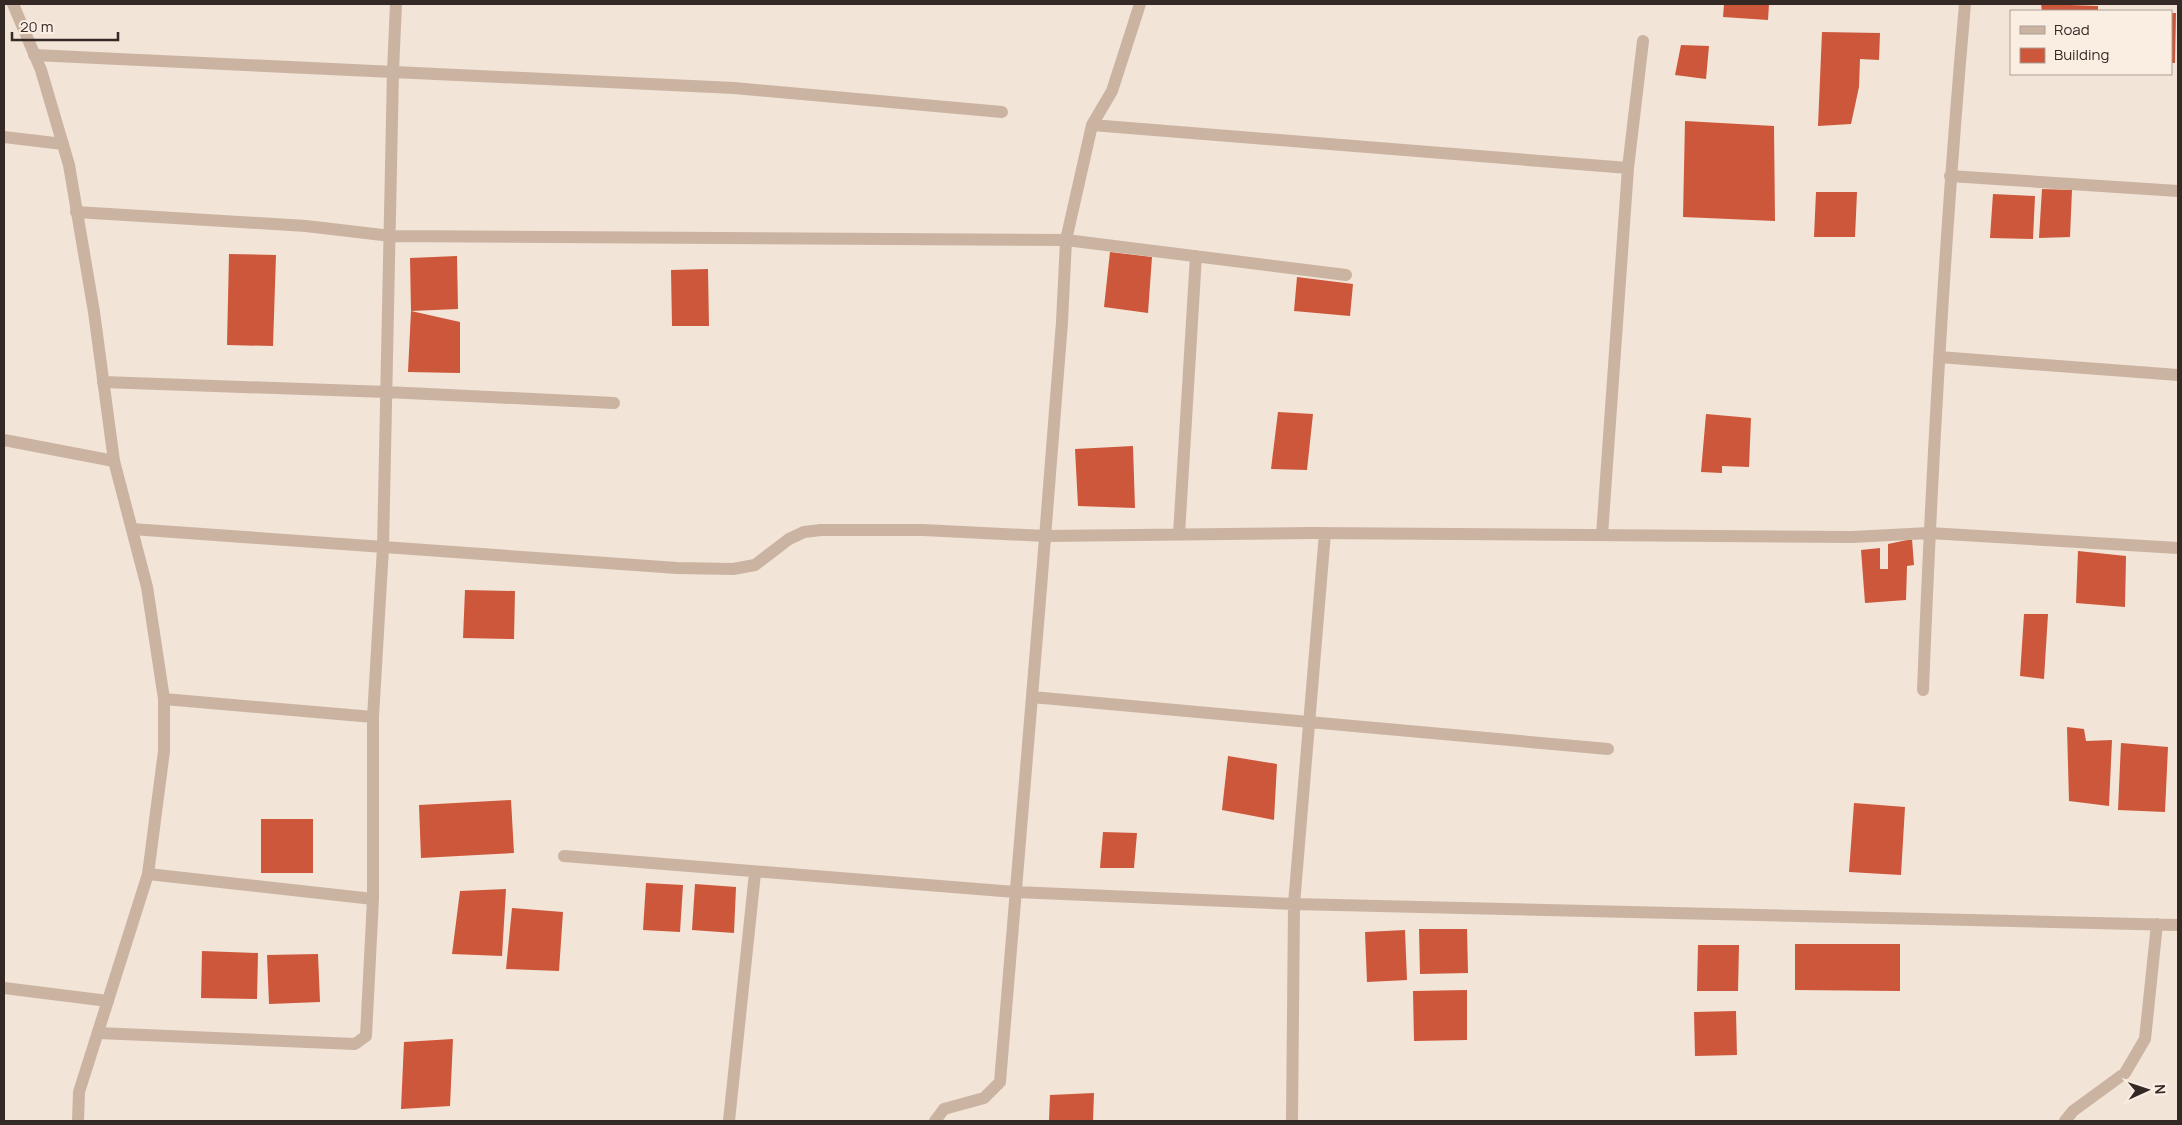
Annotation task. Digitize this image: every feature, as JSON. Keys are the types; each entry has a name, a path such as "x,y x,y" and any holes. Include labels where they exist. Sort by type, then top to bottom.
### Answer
{"street":[{"path":"13,4 34,55 63,144 76,212 114,461 147,587 164,699 164,750 148,874 79,1092 78,1121"},
{"path":"98,1033 360,1043 364,1040 367,1032 373,899 373,717 383,548 396,4"},
{"path":"935,1121 944,1109 984,1098 1000,1082 1062,322 1066,240 1092,125 1112,91 1140,4"},
{"path":"1923,690 1938,357 1945,295 1950,176 1965,4"},
{"path":"1602,535 1628,168 1643,40"},
{"path":"34,55 734,88 1002,112"},
{"path":"1092,125 1628,168"},
{"path":"4,137 63,144"},
{"path":"1950,176 2178,190"},
{"path":"76,212 306,226 391,236 1066,240 1346,275"},
{"path":"1179,534 1196,256"},
{"path":"1938,357 2178,375"},
{"path":"103,382 387,392 614,403"},
{"path":"4,440 114,461"},
{"path":"132,529 677,568 733,569 754,566 789,538 804,532 821,530 923,530 1045,536 1325,533 1852,536 1929,533 2178,548"},
{"path":"1292,1121 1294,904 1325,533"},
{"path":"1032,697 1309,720 1608,748"},
{"path":"164,699 373,717"},
{"path":"564,856 755,873 1015,892 1294,904 2178,926"},
{"path":"729,1121 755,873"},
{"path":"148,874 373,899"},
{"path":"2065,1121 2073,1111 2125,1072 2145,1039 2157,924"},
{"path":"4,988 108,1001"}],"building":[{"path":"1724,4 1769,4 1768,20 1723,17"},
{"path":"2041,4 2098,6 2098,10 2042,10"},
{"path":"2172,13 2176,13 2175,63 2172,63"},
{"path":"1822,32 1880,33 1879,60 1860,59 1859,87 1851,124 1818,126"},
{"path":"1681,45 1709,46 1706,79 1675,75"},
{"path":"1685,121 1774,126 1775,221 1683,217"},
{"path":"2042,189 2072,190 2070,237 2039,238"},
{"path":"1816,192 1857,192 1855,237 1814,237"},
{"path":"1993,194 2035,196 2033,239 1990,238"},
{"path":"1110,252 1152,257 1148,313 1104,307"},
{"path":"229,254 276,255 273,346 227,345"},
{"path":"457,256 458,309 411,311 410,258"},
{"path":"708,269 709,326 672,326 671,270"},
{"path":"1297,277 1353,284 1350,316 1294,311"},
{"path":"411,311 460,322 460,373 408,372"},
{"path":"1278,412 1313,414 1307,470 1271,469"},
{"path":"1706,414 1751,418 1749,467 1722,466 1722,473 1701,472"},
{"path":"1133,446 1135,508 1078,506 1075,449"},
{"path":"1912,539 1914,565 1907,566 1906,600 1865,603 1861,550 1880,548 1880,569 1888,569 1888,544"},
{"path":"2078,551 2126,556 2125,607 2076,603"},
{"path":"465,590 515,591 514,639 463,638"},
{"path":"2024,614 2048,614 2044,679 2020,676"},
{"path":"2067,727 2084,729 2086,741 2112,740 2109,806 2069,801"},
{"path":"2121,743 2168,747 2165,812 2118,810"},
{"path":"1228,756 1277,764 1274,820 1222,810"},
{"path":"511,800 514,853 421,858 419,805"},
{"path":"1854,803 1905,807 1901,875 1849,872"},
{"path":"261,819 313,819 313,873 261,873"},
{"path":"1103,832 1137,833 1134,868 1100,868"},
{"path":"646,883 683,885 680,932 643,930"},
{"path":"695,884 736,887 734,933 692,930"},
{"path":"506,889 502,956 452,954 460,891"},
{"path":"512,908 563,912 559,971 506,969"},
{"path":"1419,929 1467,929 1468,973 1420,974"},
{"path":"1405,930 1407,980 1367,982 1365,932"},
{"path":"1795,944 1900,944 1900,991 1795,990"},
{"path":"1698,945 1739,945 1738,991 1697,991"},
{"path":"202,951 258,953 257,999 201,998"},
{"path":"318,954 320,1002 269,1004 267,955"},
{"path":"1467,990 1467,1040 1414,1041 1413,991"},
{"path":"1736,1011 1737,1055 1695,1056 1694,1012"},
{"path":"453,1039 450,1106 401,1109 404,1042"},
{"path":"1094,1093 1093,1121 1049,1121 1050,1095"}]}
